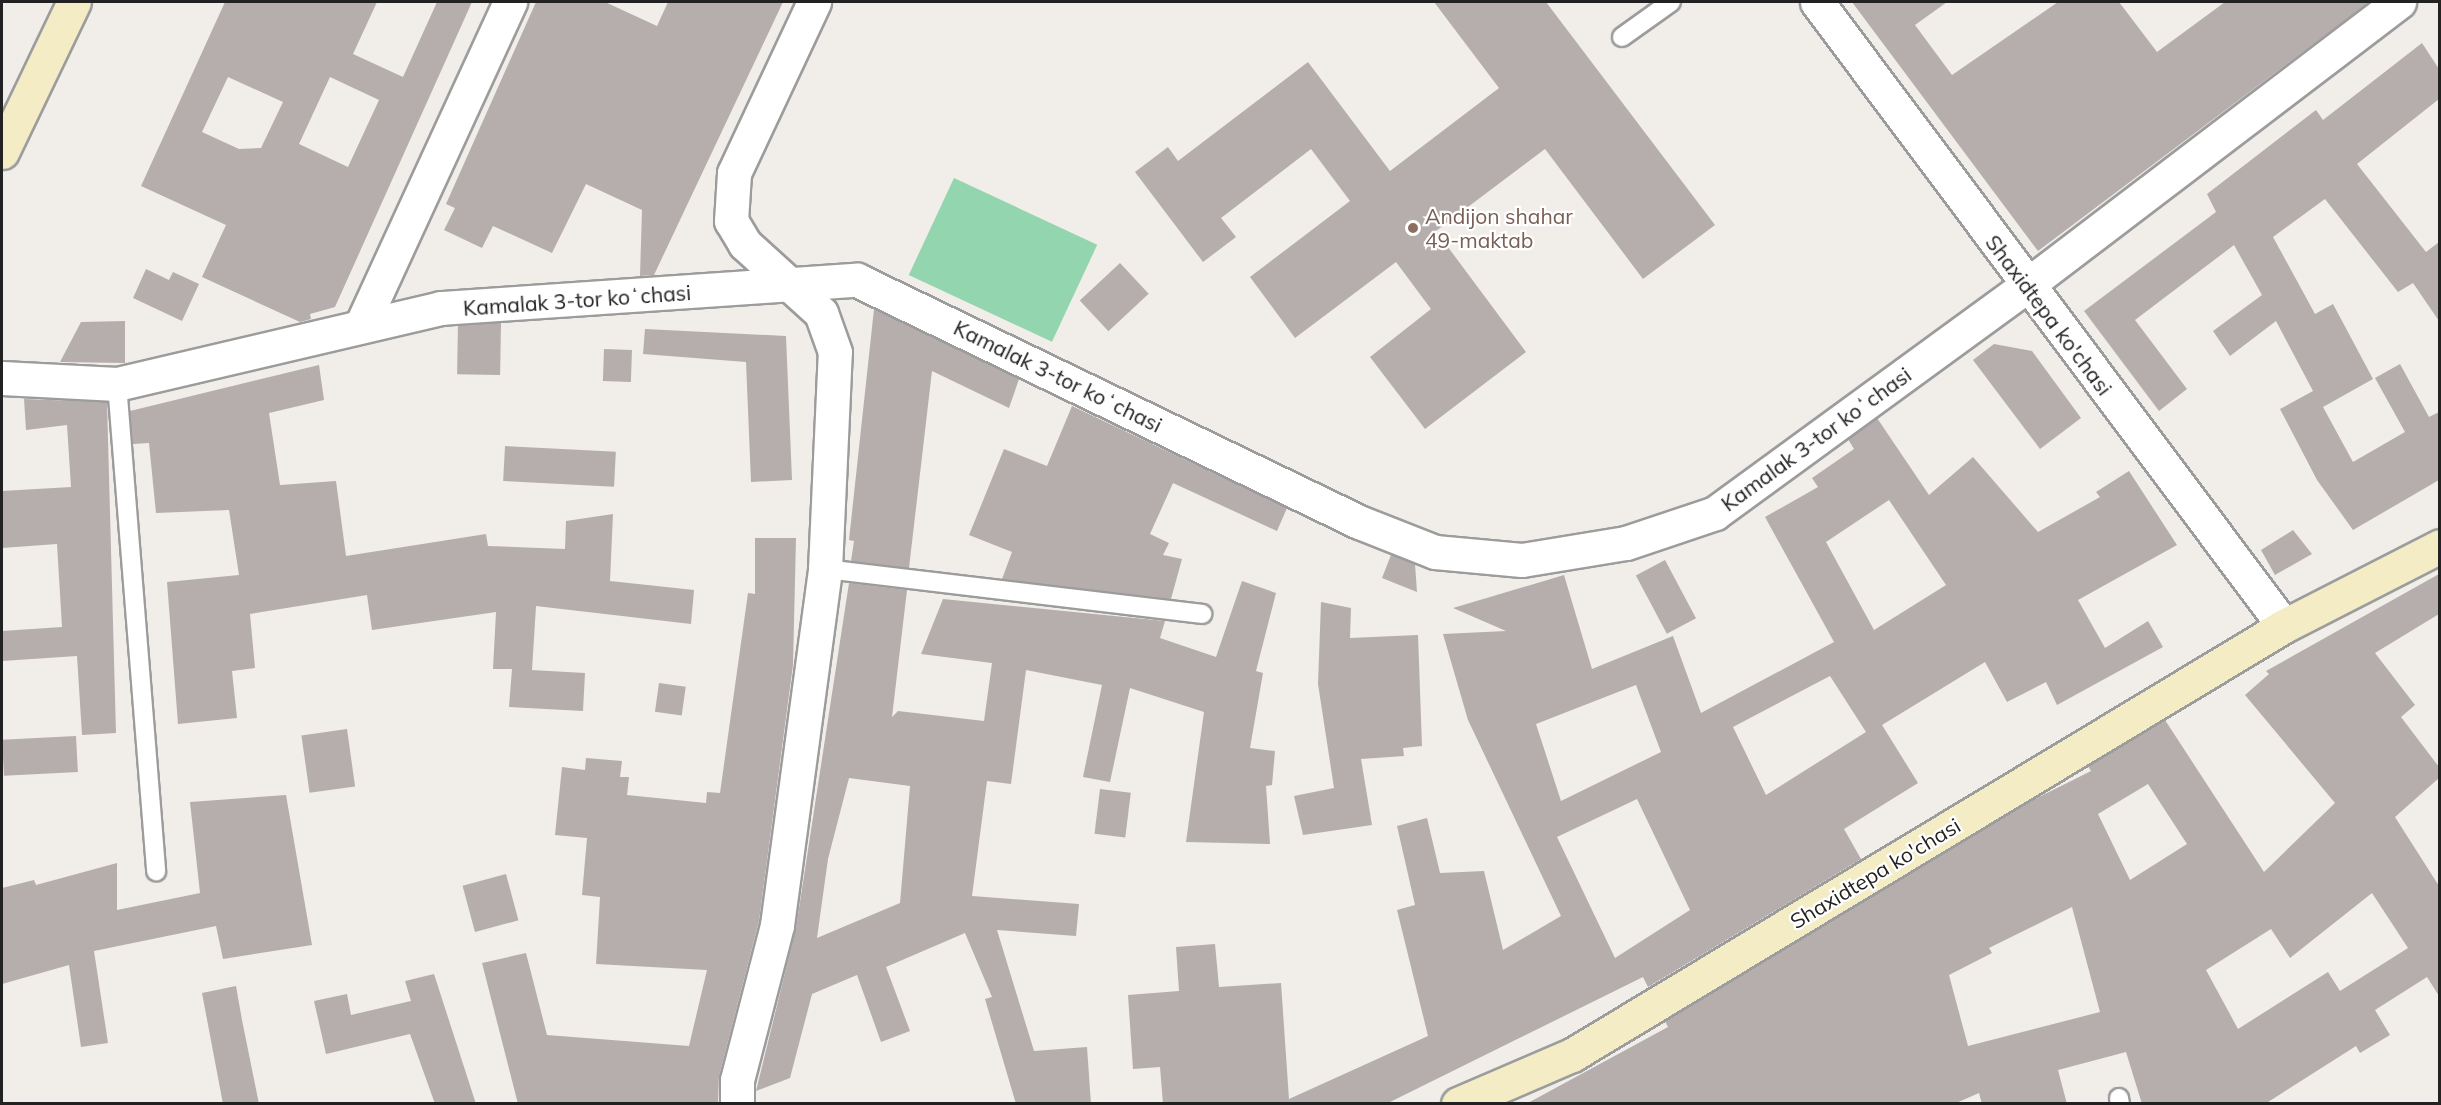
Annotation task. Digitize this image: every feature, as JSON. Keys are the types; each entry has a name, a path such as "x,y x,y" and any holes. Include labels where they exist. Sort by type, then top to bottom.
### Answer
{"street":[{"path":"2,152 74,2"},
{"path":"361,326 510,2"},
{"path":"737,1104 737,1080 777,925 825,569 835,352 821,313 796,286 746,244 731,221 734,173 814,2"},
{"name":"Shaxidtepa ko'chasi","path":"1817,2 2026,286 2284,626"},
{"name":"Kamalak 3-tor koʻchasi","path":"2,378 117,384 441,308 796,286 857,280 1359,522 1435,552 1522,560 1626,543 1715,513 2026,286 2399,2"},
{"name":"Shaxidtepa ko'chasi","path":"1458,1104 1572,1055 2284,626 2439,546"}],"lane":[{"path":"1622,37 1671,2"},
{"path":"117,384 156,871"},
{"path":"825,569 1202,614"}],"green space":[{"path":"954,178 1097,245 1052,342 909,275"}],"building":[{"path":"225,2 377,2 353,54 403,77 437,2 472,2 335,307 310,314 311,319 300,322 202,277 226,225 141,186","holes":["228,77 283,102 261,148 239,149 202,132","330,77 379,100 348,167 299,144"]},
{"path":"536,2 605,2 657,26 668,2 783,2 654,275 640,276 642,210 586,184 552,253 493,226 482,248 444,230 455,208 446,204"},
{"path":"1434,2 1546,2 1715,225 1643,279 1545,149 1436,231 1526,352 1425,429 1370,357 1431,309 1396,262 1295,338 1250,277 1350,201 1311,149 1221,218 1236,237 1203,262 1135,172 1168,147 1178,161 1308,62 1390,171 1499,88"},
{"path":"1852,2 1947,2 1915,25 1952,75 2058,2 2119,2 2157,52 2225,2 2369,2 2038,251"},
{"path":"2422,43 2439,69 2439,99 2357,164 2426,252 2439,242 2439,321 2413,283 2398,292 2325,199 2273,237 2315,314 2333,304 2373,379 2323,407 2353,462 2405,432 2375,378 2400,364 2429,417 2439,412 2439,480 2353,530 2317,480 2280,409 2313,391 2276,321 2230,356 2213,331 2262,295 2234,245 2135,320 2187,389 2159,411 2084,311 2216,212 2207,194 2316,110 2323,120"},
{"path":"1120,263 1149,294 1108,331 1080,301"},
{"path":"146,269 169,280 173,272 199,284 182,321 133,298"},
{"path":"874,309 1019,379 1009,408 932,371 909,568 851,561 854,541 849,540"},
{"path":"125,321 125,363 60,362 81,322"},
{"path":"458,322 501,323 500,375 457,374"},
{"path":"645,329 786,336 792,480 751,482 746,362 643,354"},
{"path":"1994,344 2032,351 2081,418 2040,449 1973,360"},
{"path":"604,349 632,350 631,382 603,381"},
{"path":"319,365 324,400 269,413 280,485 336,481 346,556 486,534 488,546 565,549 566,521 613,514 610,581 694,590 691,624 536,606 532,670 513,669 585,673 583,711 509,707 512,669 493,669 496,612 372,630 367,595 250,614 255,668 232,671 237,718 178,724 167,582 239,575 229,510 156,513 149,443 133,444 130,411"},
{"path":"24,399 107,402 116,733 82,735 77,656 2,661 2,631 62,627 57,544 2,548 2,491 71,487 67,425 26,430"},
{"path":"1072,406 1287,508 1277,531 1173,483 1150,534 1169,543 1163,555 1182,559 1171,599 1002,579 1012,552 969,535 1004,449 1047,466"},
{"path":"1877,418 1929,495 1973,457 2038,532 2100,497 2096,492 2129,471 2177,545 2078,600 2105,648 2148,621 2163,647 2057,705 2046,682 2007,702 1985,662 1882,725 1918,783 1844,829 1861,859 1648,987 1643,977 1386,1104 1163,1104 1160,1067 1133,1069 1128,995 1179,991 1176,947 1215,944 1219,987 1281,983 1289,1099 1428,1036 1397,910 1415,905 1397,826 1427,818 1440,873 1484,871 1503,950 1561,916 1468,720 1443,634 1506,631 1453,608 1564,575 1592,669 1673,636 1701,713 1834,642 1765,517 1818,487 1812,478 1854,449 1848,439","holes":["1889,500 1946,585 1874,630 1826,542","1830,676 1866,732 1766,795 1733,727","1636,685 1661,752 1561,801 1536,724","1637,799 1690,910 1615,958 1557,837"]},
{"path":"505,446 616,452 614,487 503,481"},
{"path":"2293,530 2312,554 2275,575 2261,550"},
{"path":"755,538 796,538 793,665 759,921 719,1076 718,1104 518,1104 482,963 526,953 547,1035 689,1046 707,970 596,964 600,897 582,895 587,838 555,835 562,767 585,770 586,758 622,761 620,777 629,777 627,795 706,803 707,792 720,793 748,593 755,594"},
{"path":"1391,555 1415,564 1417,592 1382,578"},
{"path":"1665,560 1696,618 1667,634 1636,575"},
{"path":"2439,574 2439,614 2375,653 2415,705 2401,717 2439,767 2439,778 2395,817 2439,886 2439,996 2427,977 2375,1010 2390,1035 2360,1053 2356,1046 2265,1104 2142,1104 2126,1052 2058,1070 2067,1104 1982,1104 1979,1093 1954,1104 1526,1104 1668,1027 1665,1021 2031,801 2091,771 2088,766 2165,720 2264,872 2335,803 2245,695 2269,674 2266,671","holes":["2148,784 2187,844 2130,880 2098,814","2372,893 2408,948 2340,991 2328,972 2238,1029 2206,970 2271,929 2290,958","2072,907 2100,1012 1968,1046 1949,975 1992,953 1989,948"]},
{"path":"1242,581 1276,593 1256,671 1263,673 1250,748 1275,751 1272,785 1266,786 1270,844 1186,842 1204,712 1130,688 1110,782 1083,777 1102,685 1026,670 1011,784 987,781 972,896 1079,904 1076,936 997,930 1034,1051 1087,1047 1091,1104 1016,1104 985,999 992,997 965,933 886,967 910,1031 881,1042 857,975 812,994 790,1078 756,1091 796,928 849,583 907,590 892,717 898,711 984,721 992,663 921,654 943,599 1165,621 1160,638 1216,657","holes":["849,778 910,786 900,903 817,938 828,859"]},
{"path":"1321,602 1351,608 1350,638 1418,635 1422,746 1403,748 1404,756 1361,759 1372,825 1303,835 1294,796 1334,788 1318,684"},
{"path":"659,683 686,687 682,715 655,712"},
{"path":"347,729 355,786 310,793 301,735"},
{"path":"76,736 78,772 4,776 2,740"},
{"path":"1100,789 1131,793 1125,837 1095,834"},
{"path":"286,795 312,945 223,959 216,926 94,951 108,1043 81,1047 69,965 2,984 2,888 34,880 36,885 117,863 117,910 200,893 190,802"},
{"path":"506,874 518,920 475,932 463,886"},
{"path":"434,974 476,1104 435,1104 410,1034 326,1054 314,1001 347,994 351,1015 411,1001 405,981"},
{"path":"236,986 259,1104 223,1104 202,993"}],"place":[{"name":"Andijon shahar 49-maktab","path":"1413,228"}]}
